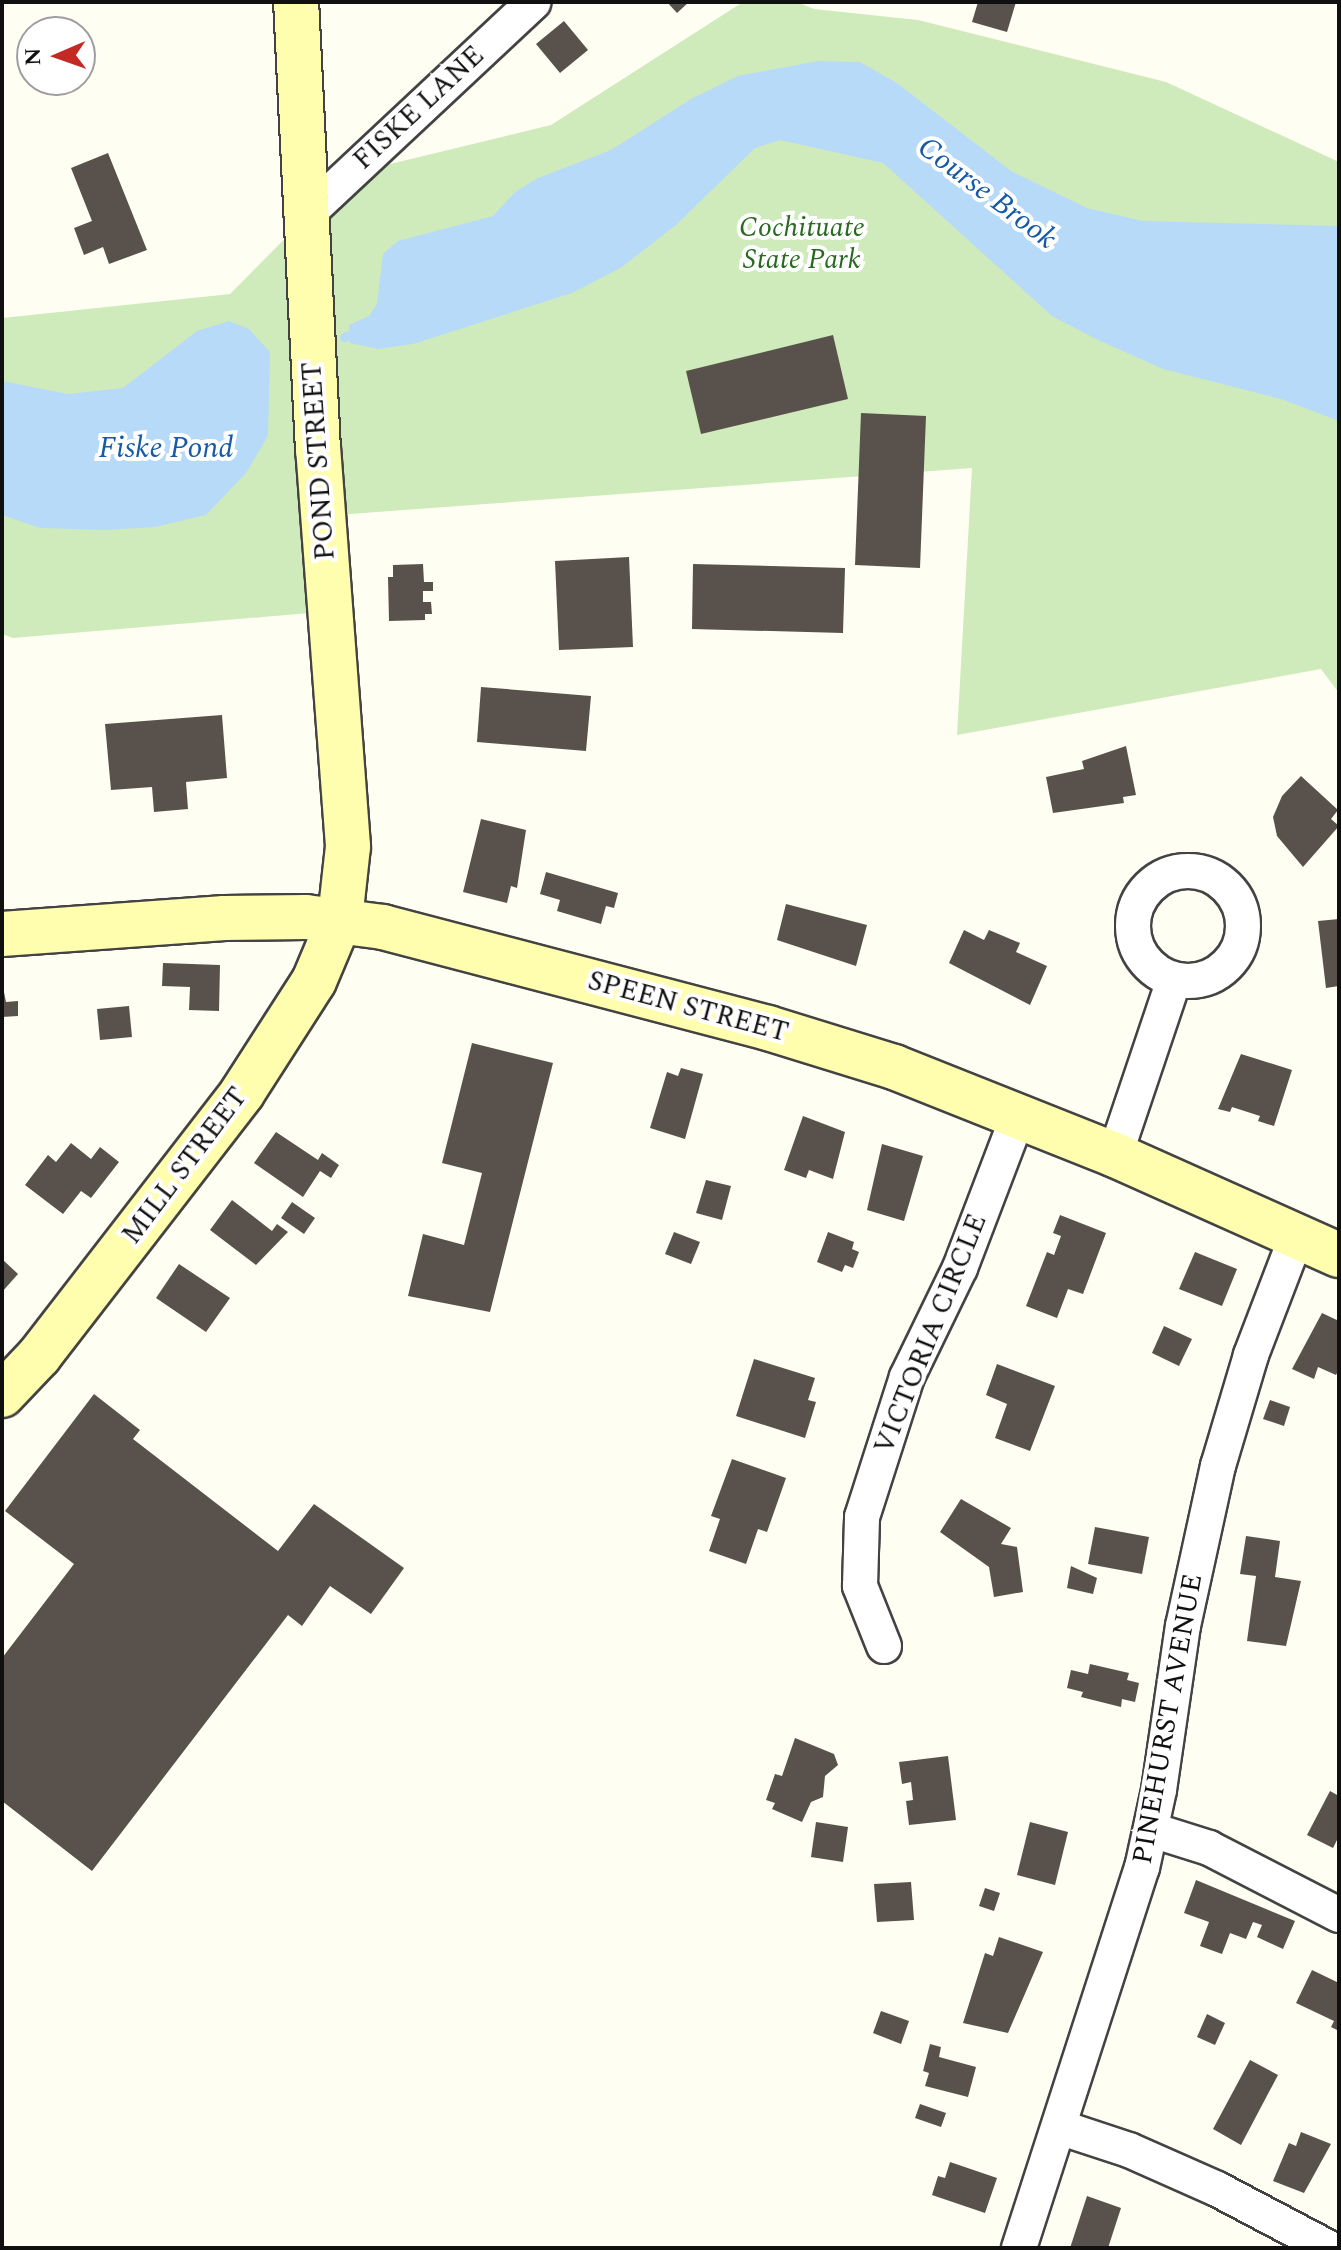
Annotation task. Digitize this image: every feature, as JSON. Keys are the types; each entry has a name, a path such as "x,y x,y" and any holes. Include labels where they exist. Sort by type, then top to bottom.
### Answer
{"street":[{"name":"POND STREET","path":"296,2 305,216 348,846 340,919"},
{"name":"FISKE LANE","path":"305,216 534,2"},
{"name":"SPEEN STREET","path":"2,934 224,918 340,919 780,1032 894,1067 1115,1155 1339,1255"},
{"name":"MILL STREET","path":"2,1395 39,1356 242,1093 314,981 340,919"},
{"path":"1115,1155 1174,980"},
{"name":"VICTORIA CIRCLE","path":"884,1646 860,1586 862,1517 907,1377 960,1268 1018,1116"},
{"name":"PINEHURST AVENUE","path":"1019,2248 1152,1830 1183,1626 1218,1466 1297,1235"},
{"path":"1152,1830 1209,1848 1339,1915"},
{"path":"1059,2127 1204,2184 1329,2248"}],"green space":[{"name":"Cochituate State Park","path":"743,2 797,2 814,9 918,20 1166,82 1339,162 1339,693 1321,669 957,735 972,468 323,516 310,613 13,638 2,634 2,318 230,294 349,174 551,125"}],"water":[{"path":"818,61 860,62 897,83 1011,171 1087,208 1143,221 1339,226 1339,421 1281,399 1163,369 1096,339 1052,316 883,163 780,140 755,148 676,225 622,267 572,293 413,344 378,349 350,343 349,325 369,316 377,304 383,254 398,241 493,216 515,192 538,178 611,150 691,99 738,76"},
{"name":"Fiske Pond","path":"229,321 249,329 270,352 268,436 246,473 206,515 155,527 105,530 40,528 2,515 2,381 68,394 123,388 197,331"}],"building":[{"path":"667,2 689,2 677,13"},
{"path":"978,2 1016,2 1007,32 972,22"},
{"path":"564,21 588,50 560,73 536,44"},
{"path":"108,153 147,250 109,264 103,247 84,255 74,228 92,221 71,168"},
{"path":"833,335 848,399 701,434 686,371"},
{"path":"861,413 926,416 920,568 855,565"},
{"path":"629,557 633,647 559,650 555,561"},
{"path":"423,564 424,582 433,582 433,591 423,591 423,602 431,602 432,614 425,614 425,620 389,621 388,577 393,577 393,565"},
{"path":"693,564 845,568 843,633 692,629"},
{"path":"481,687 591,696 586,751 477,742"},
{"path":"222,715 227,778 186,782 188,809 154,812 152,787 111,790 105,724"},
{"path":"1126,746 1136,795 1123,797 1124,803 1053,813 1046,777 1084,769 1082,761"},
{"path":"1301,776 1338,810 1331,819 1339,826 1303,867 1277,836 1273,817 1282,796"},
{"path":"481,819 526,830 517,888 511,886 507,903 463,892"},
{"path":"546,872 618,893 614,908 606,906 601,924 557,911 560,900 540,894"},
{"path":"786,904 867,925 856,966 777,940"},
{"path":"1339,919 1339,986 1326,988 1318,921"},
{"path":"964,930 984,940 989,930 1020,943 1016,952 1047,966 1030,1005 949,963"},
{"path":"163,963 220,965 219,1011 189,1010 190,987 162,986"},
{"path":"2,982 6,1002 18,1001 18,1016 2,1017"},
{"path":"129,1006 132,1037 100,1040 97,1009"},
{"path":"472,1043 553,1063 490,1312 408,1296 423,1234 464,1245 482,1173 442,1163"},
{"path":"1241,1054 1292,1070 1274,1126 1258,1121 1260,1116 1232,1107 1230,1112 1218,1109"},
{"path":"681,1068 703,1074 685,1139 650,1128 667,1072 678,1076"},
{"path":"803,1116 845,1132 833,1179 809,1170 806,1178 784,1170"},
{"path":"276,1132 318,1160 322,1153 339,1165 331,1178 320,1171 303,1197 254,1163"},
{"path":"71,1143 91,1159 100,1147 119,1162 91,1198 81,1191 63,1214 25,1185 48,1155 56,1162"},
{"path":"882,1144 923,1156 904,1221 867,1210"},
{"path":"706,1180 731,1186 722,1220 696,1213"},
{"path":"232,1200 272,1231 277,1224 288,1232 256,1265 210,1230"},
{"path":"292,1202 315,1218 304,1234 281,1218"},
{"path":"1060,1215 1106,1233 1083,1294 1068,1289 1057,1318 1026,1306 1047,1252 1054,1255 1061,1236 1053,1233"},
{"path":"674,1232 700,1242 691,1264 665,1254"},
{"path":"828,1232 854,1242 852,1249 859,1252 853,1268 845,1265 842,1272 817,1262"},
{"path":"1195,1252 1237,1269 1222,1306 1179,1289"},
{"path":"2,1259 18,1274 2,1292"},
{"path":"179,1264 230,1298 206,1332 156,1298"},
{"path":"1322,1313 1339,1321 1339,1369 1336,1375 1318,1367 1314,1379 1292,1369"},
{"path":"1164,1326 1192,1339 1179,1366 1152,1353"},
{"path":"754,1359 815,1378 808,1400 816,1402 805,1438 736,1416"},
{"path":"997,1364 1055,1386 1030,1451 995,1438 1007,1404 986,1395"},
{"path":"94,1394 140,1430 133,1439 278,1551 314,1504 404,1568 371,1614 330,1586 302,1626 288,1615 92,1871 2,1801 2,1658 74,1564 5,1511"},
{"path":"1270,1400 1290,1407 1284,1426 1263,1419"},
{"path":"732,1459 786,1478 767,1532 758,1529 746,1564 709,1551 720,1519 711,1516"},
{"path":"961,1499 1011,1528 1001,1544 1017,1547 1023,1592 994,1597 989,1567 940,1532"},
{"path":"1095,1527 1149,1537 1142,1574 1088,1564"},
{"path":"1246,1536 1280,1541 1275,1577 1301,1581 1286,1646 1247,1641 1256,1576 1240,1574"},
{"path":"1071,1566 1097,1578 1093,1594 1067,1588"},
{"path":"1090,1664 1129,1673 1127,1680 1139,1683 1135,1702 1122,1699 1121,1707 1081,1697 1083,1692 1067,1688 1071,1670 1088,1674"},
{"path":"795,1738 834,1754 838,1765 825,1776 823,1797 811,1802 802,1822 772,1809 775,1803 766,1800 775,1774 782,1776"},
{"path":"948,1756 956,1820 909,1825 906,1801 913,1800 911,1782 902,1784 899,1762"},
{"path":"1330,1791 1339,1796 1339,1836 1333,1848 1307,1835"},
{"path":"816,1822 848,1827 843,1862 811,1857"},
{"path":"1030,1822 1068,1832 1055,1885 1017,1875"},
{"path":"1196,1880 1295,1921 1283,1949 1257,1937 1262,1925 1253,1922 1246,1939 1230,1933 1222,1954 1200,1946 1209,1922 1184,1913"},
{"path":"911,1882 914,1920 877,1922 874,1884"},
{"path":"985,1888 1000,1893 994,1911 979,1906"},
{"path":"999,1937 1043,1952 1008,2033 963,2023 985,1953 993,1956"},
{"path":"1312,1970 1339,1983 1339,2031 1331,2027 1334,2021 1296,2003"},
{"path":"881,2011 909,2021 901,2044 873,2033"},
{"path":"1207,2014 1225,2023 1215,2045 1197,2037"},
{"path":"930,2044 941,2047 939,2057 976,2067 968,2097 925,2086 929,2073 923,2071"},
{"path":"1250,2060 1278,2075 1241,2145 1213,2129"},
{"path":"920,2104 946,2113 941,2127 915,2118"},
{"path":"1301,2132 1331,2144 1304,2193 1273,2181 1289,2143 1296,2146"},
{"path":"950,2162 997,2178 985,2213 932,2195 938,2176 945,2178"},
{"path":"1087,2196 1121,2208 1108,2248 1070,2248"}],"waterway":[{"name":"Course Brook","path":"344,337 361,330"}]}
